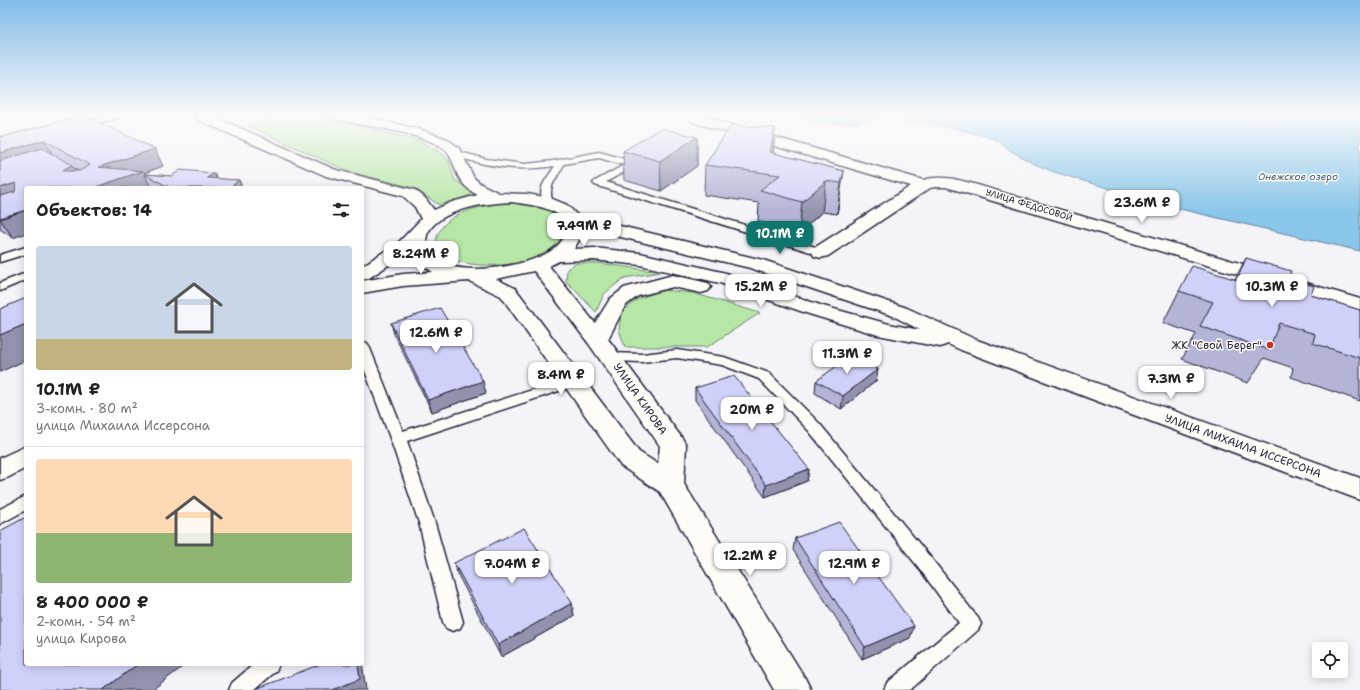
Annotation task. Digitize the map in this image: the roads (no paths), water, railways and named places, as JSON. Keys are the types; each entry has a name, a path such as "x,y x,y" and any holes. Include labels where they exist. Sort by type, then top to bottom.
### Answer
{"main road":[{"path":"275,148 331,173 409,193 419,198 425,207 424,227 417,248 426,261 445,270 472,274 508,292 572,382 630,459 670,485 793,690"},
{"path":"452,148 469,182 475,187 496,198"},
{"name":"УЛИЦА ФЕДОСОВОЙ","path":"797,148 924,185 930,182 946,182 968,186 1360,305"},
{"path":"821,252 924,185"},
{"path":"364,273 403,247 424,227 448,210 471,202 496,198 524,198 548,202 567,213 573,220 574,232 568,245 546,260 517,270 495,274 472,274 410,280 364,287"},
{"name":"УЛИЦА МИХАИЛА ИССЕРСОНА","path":"573,220 756,264 900,312 969,345 1360,489"},
{"name":"УЛИЦА МИХАИЛА ИССЕРСОНА","path":"546,260 594,254 640,259 726,279 816,310 886,330 969,345"},
{"name":"УЛИЦА КИРОВА","path":"546,260 604,348 672,445 670,485"},
{"path":"604,348 617,303 631,292 650,286 673,282 705,287 811,319 886,330"},
{"path":"0,470 24,457"}],"lane":[{"path":"456,154 508,166 540,166 599,155 632,164 598,183 821,252"},
{"path":"548,202 544,193 546,186 560,167 561,162"},
{"path":"0,259 24,251"},
{"path":"0,287 24,277"},
{"path":"604,348 642,358 677,354 724,361 764,376 814,427 925,563 971,624 894,690"},
{"path":"364,351 398,438 427,523 453,622"},
{"path":"398,438 572,382"},
{"path":"0,517 24,503"},
{"path":"239,690 267,666"}],"water":[{"name":"Онежское озеро","path":"1008,148 1360,148 1360,251 1184,210 1054,172 1034,164"}],"place":[{"name":"ЖК \"Свой Берег\"","path":"1270,345"}]}
